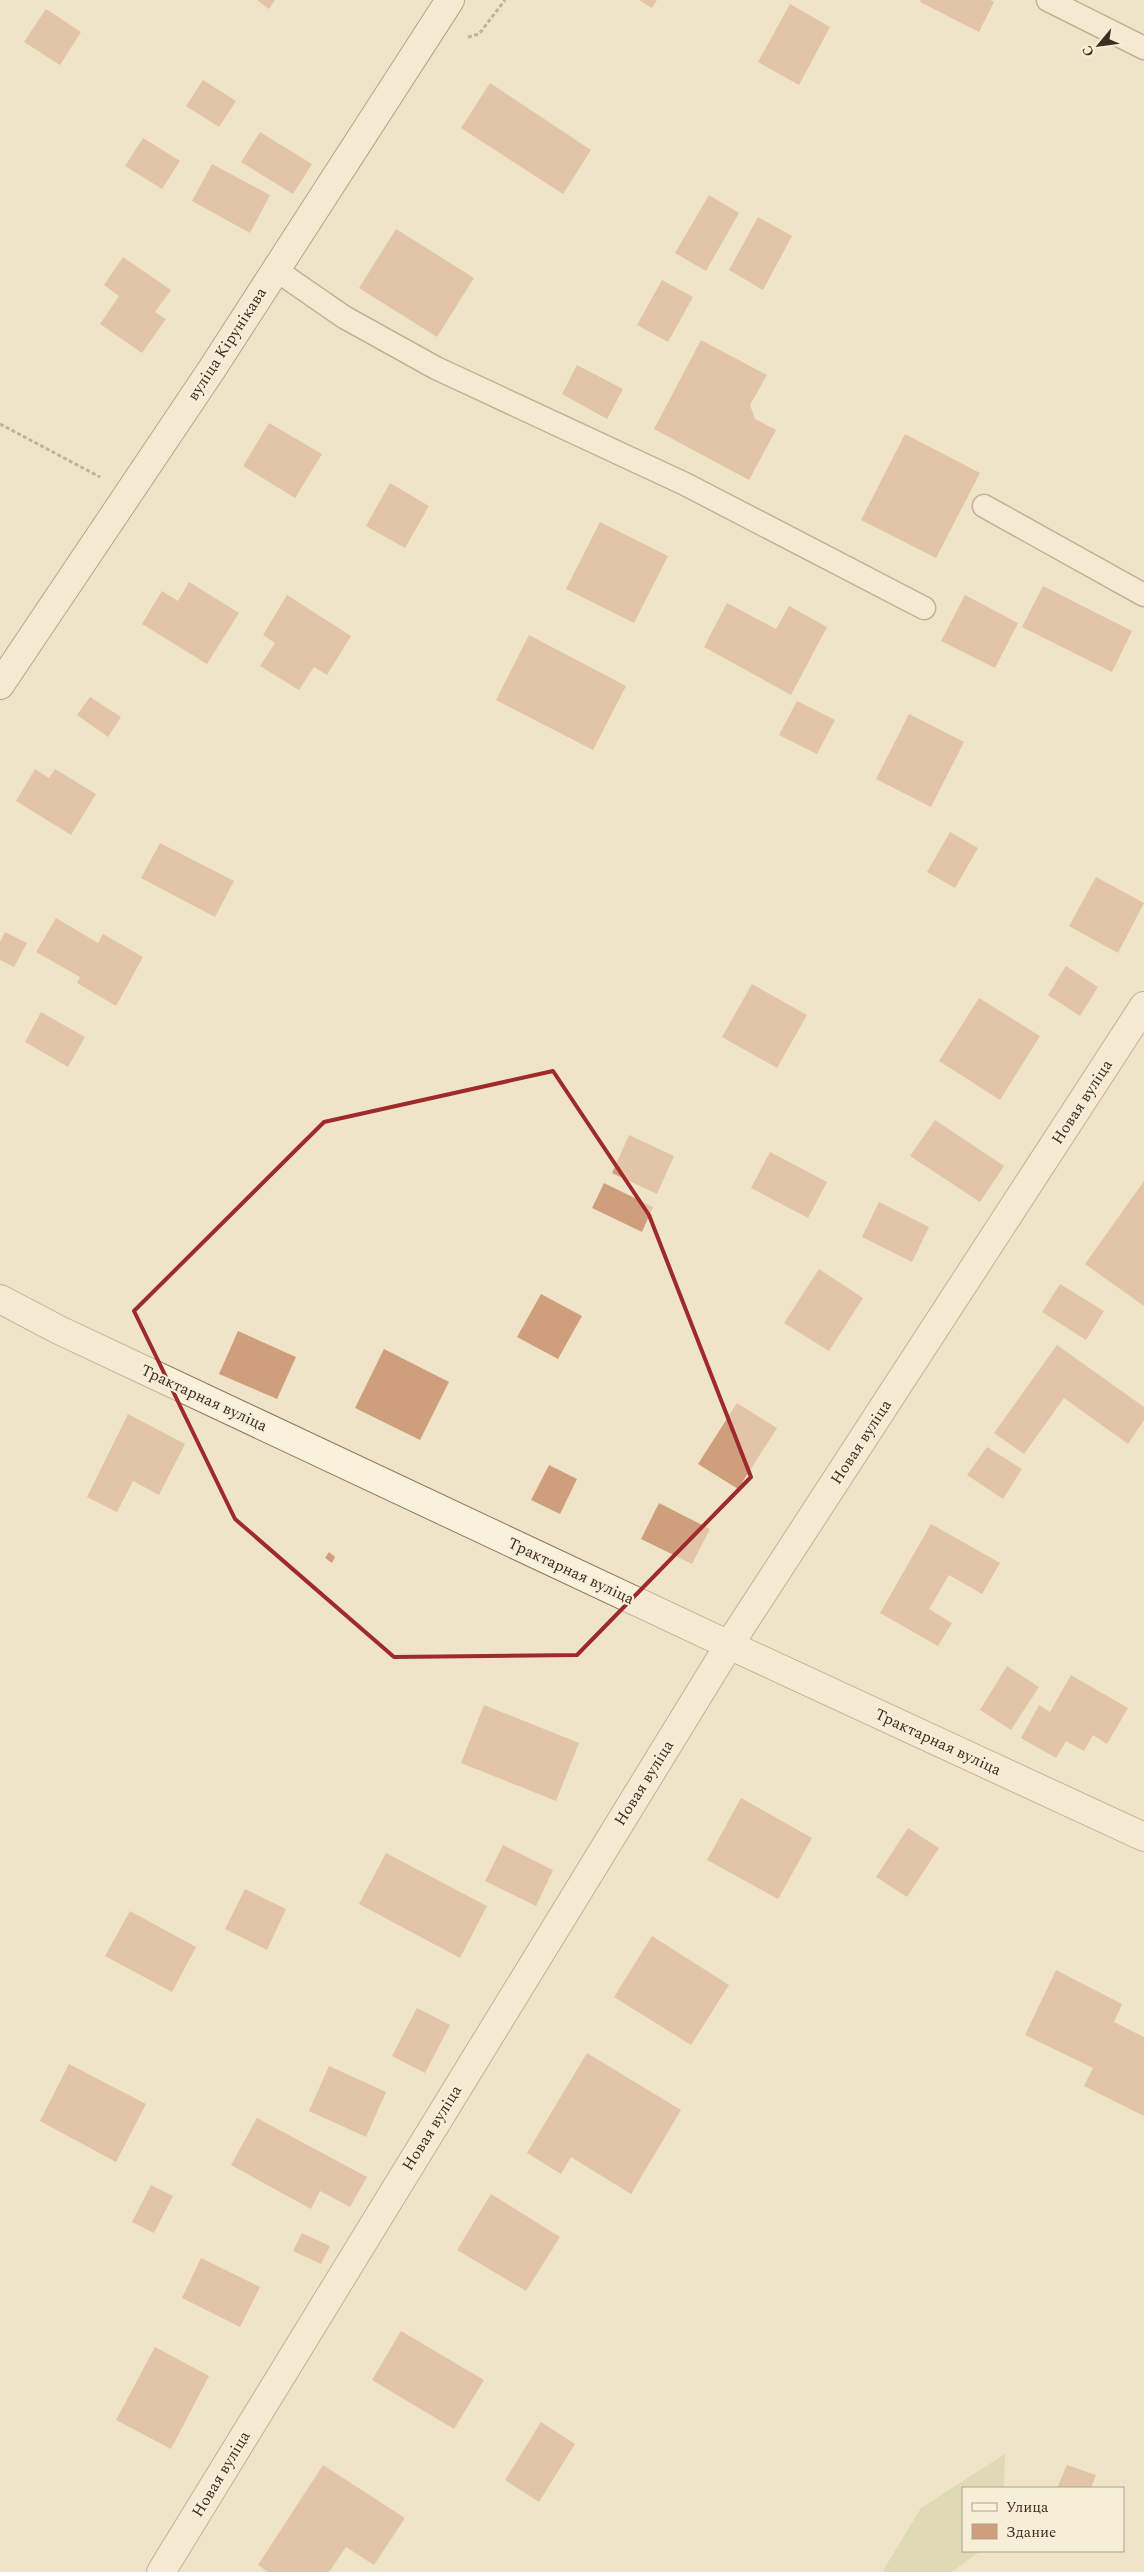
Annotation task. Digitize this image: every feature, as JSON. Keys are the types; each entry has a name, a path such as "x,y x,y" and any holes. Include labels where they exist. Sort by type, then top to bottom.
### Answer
{"street":[{"name":"вуліца Кірунікава","path":"0,685 276,270 450,0"},
{"name":"Новая вуліца","path":"161,2572 729,1645 1144,1006"},
{"name":"Трактарная вуліца","path":"0,1299 77,1338 729,1645 1144,1837"}],"lane":[{"path":"1048,0 1144,48"},
{"path":"276,270 344,318 436,368 685,484 924,608"},
{"path":"984,506 1144,594"}],"path":[{"path":"0,424 130,492"}],"highlighted area":[{"path":"553,1071 649,1215 751,1477 577,1655 394,1657 235,1519 134,1311 324,1122"}],"green space":[{"path":"1005,2454 1004,2487 962,2487 962,2552 979,2552 952,2572 882,2572 921,2508"}],"building":[{"path":"257,0 275,0 269,9"},
{"path":"639,0 657,0 652,8"},
{"path":"921,0 991,0 994,2 979,32 920,2"},
{"path":"790,4 830,27 799,85 758,62"},
{"path":"46,9 81,32 60,65 24,42"},
{"path":"203,80 236,101 219,127 186,106"},
{"path":"490,83 591,150 563,194 461,128"},
{"path":"260,132 312,164 293,194 241,162"},
{"path":"143,138 180,161 162,189 125,166"},
{"path":"212,164 270,195 250,233 192,201"},
{"path":"709,195 739,213 706,271 675,253"},
{"path":"758,217 792,236 763,290 729,270"},
{"path":"396,229 474,278 437,337 359,288"},
{"path":"123,257 171,290 155,312 166,319 142,353 100,324 119,296 104,285"},
{"path":"662,280 693,297 668,342 637,325"},
{"path":"701,340 767,375 750,405 755,419 776,430 749,480 654,429"},
{"path":"577,365 623,389 607,419 562,394"},
{"path":"269,423 322,454 295,498 243,466"},
{"path":"905,434 980,473 936,558 861,520"},
{"path":"390,483 429,506 405,548 366,526"},
{"path":"600,522 668,556 634,623 566,589"},
{"path":"189,582 239,613 207,664 142,624 162,591 178,601"},
{"path":"1043,586 1132,631 1112,672 1022,627"},
{"path":"287,595 351,636 327,675 314,667 299,690 260,666 275,643 263,635"},
{"path":"965,595 1018,623 995,668 941,641"},
{"path":"727,603 776,629 789,606 827,627 791,695 704,647"},
{"path":"529,635 626,686 593,750 496,700"},
{"path":"90,697 121,717 108,737 77,715"},
{"path":"797,701 835,720 817,754 779,735"},
{"path":"909,714 964,742 931,807 876,779"},
{"path":"35,769 49,778 55,769 96,794 71,835 16,801"},
{"path":"950,832 978,848 955,888 927,872"},
{"path":"160,843 234,881 215,917 141,878"},
{"path":"1096,877 1144,903 1118,953 1069,926"},
{"path":"56,918 98,943 103,934 143,957 116,1006 77,983 80,977 36,952"},
{"path":"5,932 27,943 14,967 0,960 0,942"},
{"path":"1066,966 1098,987 1080,1016 1048,995"},
{"path":"752,984 807,1015 777,1068 722,1037"},
{"path":"979,998 1040,1036 1000,1100 939,1061"},
{"path":"41,1012 85,1037 68,1067 25,1042"},
{"path":"935,1120 1004,1166 980,1202 910,1156"},
{"path":"629,1135 674,1156 657,1194 612,1173"},
{"path":"770,1152 827,1182 808,1218 751,1188"},
{"path":"1144,1181 1144,1306 1085,1264"},
{"path":"604,1183 653,1207 642,1232 592,1208"},
{"path":"879,1202 929,1227 912,1262 862,1237"},
{"path":"819,1269 863,1298 829,1351 784,1323"},
{"path":"1060,1284 1104,1311 1086,1340 1042,1312"},
{"path":"541,1294 582,1316 558,1359 517,1337"},
{"path":"238,1331 296,1357 277,1399 219,1374"},
{"path":"1057,1345 1144,1407 1144,1420 1128,1444 1064,1398 1024,1454 994,1433"},
{"path":"384,1349 449,1382 420,1440 355,1408"},
{"path":"737,1403 777,1428 738,1489 698,1464"},
{"path":"128,1414 185,1444 159,1495 133,1481 117,1512 87,1497"},
{"path":"987,1447 1022,1469 1003,1499 967,1475"},
{"path":"549,1465 577,1479 560,1514 531,1500"},
{"path":"659,1503 710,1529 692,1564 641,1539"},
{"path":"931,1524 1000,1563 982,1594 949,1575 929,1609 952,1623 938,1646 880,1613"},
{"path":"329,1552 335,1557 332,1563 325,1558"},
{"path":"1007,1666 1039,1687 1011,1730 980,1710"},
{"path":"1071,1675 1128,1708 1107,1744 1093,1735 1084,1751 1066,1741 1056,1758 1021,1738 1039,1705 1050,1712"},
{"path":"484,1705 579,1743 556,1801 461,1763"},
{"path":"741,1798 812,1838 778,1899 707,1860"},
{"path":"908,1828 939,1848 907,1897 876,1877"},
{"path":"503,1845 553,1870 536,1906 485,1881"},
{"path":"386,1853 487,1906 460,1958 359,1904"},
{"path":"245,1889 286,1909 267,1950 225,1929"},
{"path":"130,1911 196,1947 172,1992 105,1956"},
{"path":"652,1936 729,1985 691,2045 614,1997"},
{"path":"1056,1970 1122,2004 1114,2022 1144,2037 1144,2116 1084,2086 1093,2068 1025,2035"},
{"path":"417,2008 450,2025 425,2073 392,2056"},
{"path":"587,2053 681,2110 631,2194 571,2157 561,2174 527,2153"},
{"path":"69,2064 146,2104 116,2162 40,2121"},
{"path":"329,2066 386,2092 366,2137 309,2111"},
{"path":"257,2118 367,2177 350,2207 320,2191 311,2209 231,2165"},
{"path":"151,2185 173,2196 154,2233 132,2222"},
{"path":"491,2194 560,2237 526,2291 457,2250"},
{"path":"302,2233 330,2246 321,2264 293,2251"},
{"path":"201,2258 260,2287 240,2327 182,2298"},
{"path":"401,2331 484,2380 454,2429 372,2380"},
{"path":"155,2347 209,2376 171,2449 116,2420"},
{"path":"541,2422 575,2444 539,2502 505,2480"},
{"path":"323,2465 405,2518 374,2565 346,2547 329,2572 268,2572 258,2565"},
{"path":"1067,2465 1096,2475 1091,2487 1057,2487"}]}
